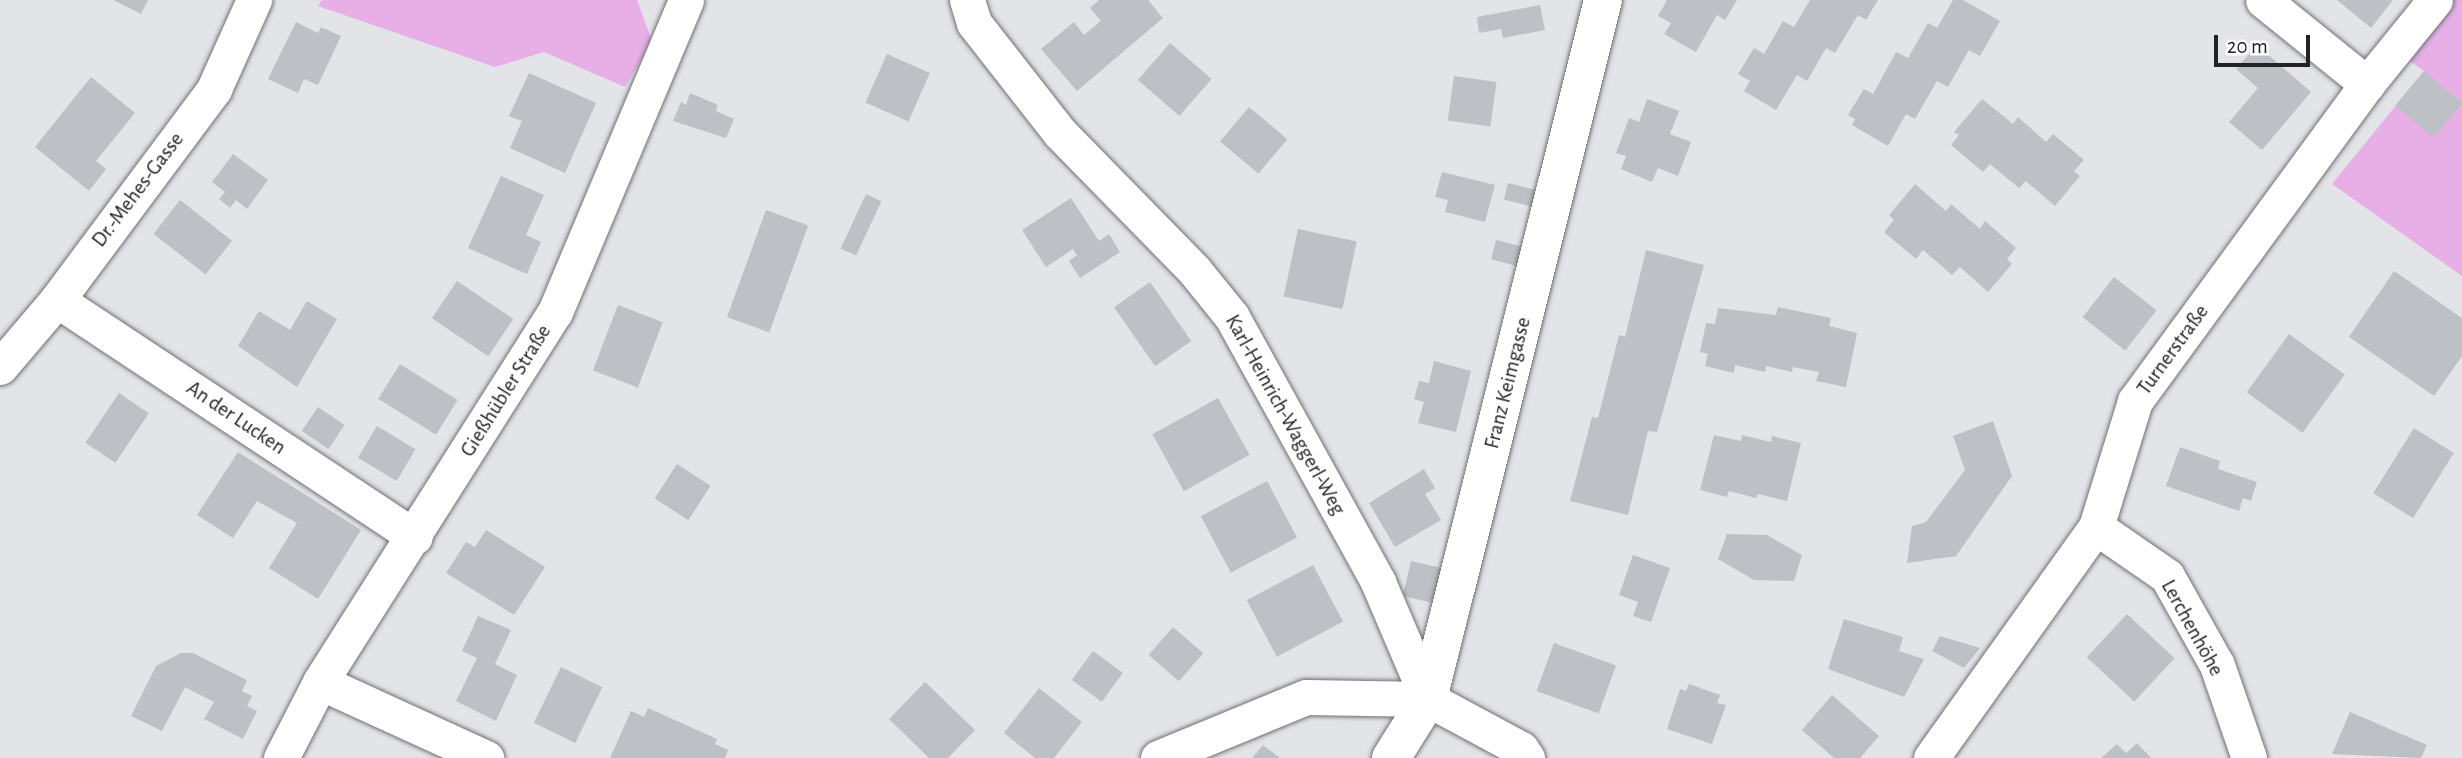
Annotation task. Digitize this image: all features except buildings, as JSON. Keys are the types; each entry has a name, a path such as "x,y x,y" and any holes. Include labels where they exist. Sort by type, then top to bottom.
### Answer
{"main road":[{"name":"Franz Keimgasse","path":"1391,758 1428,699 1603,0"}],"street":[{"name":"Dr.-Mehes-Gasse","path":"0,367 57,300 214,89 254,0"},
{"name":"Gießhübler Straße","path":"281,758 320,682 415,537 555,312 685,0"},
{"name":"Karl-Heinrich-Waggerl-Weg","path":"967,0 974,23 1060,133 1194,270 1232,317 1378,583 1428,699"},
{"path":"2263,0 2367,84"},
{"name":"Turnerstraße","path":"1931,758 2096,527 2135,401 2367,84 2435,0"},
{"name":"An der Lucken","path":"57,300 415,537"},
{"name":"Lerchenhöhe","path":"2096,527 2167,576 2217,665 2249,758"},
{"path":"320,682 486,758"},
{"path":"1158,758 1306,696 1428,699 1521,748 1527,758"}],"shaded area":[{"path":"322,0 637,0 652,41 625,87 544,52 495,67 318,6"},
{"path":"2443,0 2462,0 2462,276 2332,184 2424,71 2400,54"}]}
